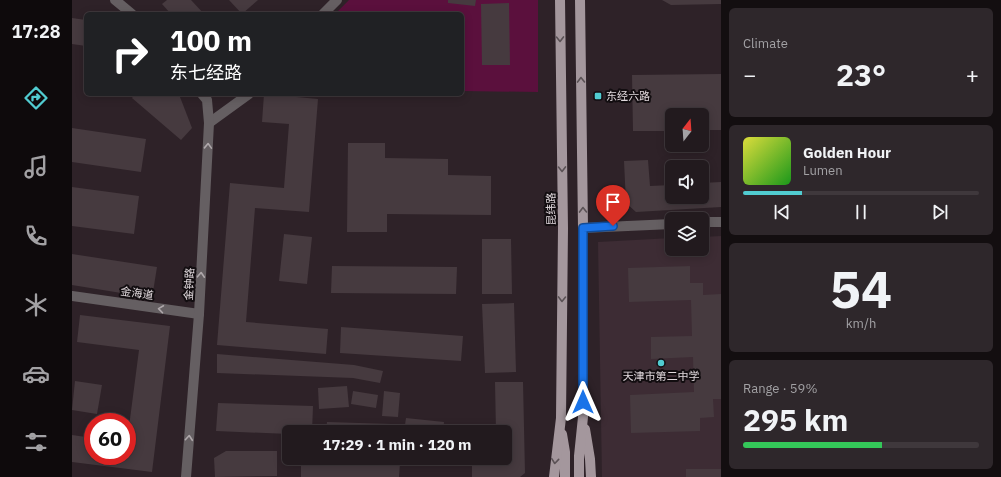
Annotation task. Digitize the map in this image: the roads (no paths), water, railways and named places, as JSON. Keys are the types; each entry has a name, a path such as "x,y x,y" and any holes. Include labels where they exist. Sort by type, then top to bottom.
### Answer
{"main road":[{"name":"昆纬路","path":"560,0 563,228 561,418"},
{"path":"579,477 579,456 583,417 583,228 580,0"},
{"path":"583,417 590,459 591,477"},
{"path":"554,477 561,418"},
{"path":"561,418 565,452 565,477"}],"street":[{"path":"115,0 130,12"},
{"path":"325,12 337,0"},
{"name":"金钟路","path":"186,477 199,314 209,123 207,100 204,96"},
{"path":"209,123 246,96"},
{"path":"709,222 721,222"},
{"path":"583,228 665,224"},
{"name":"金海道","path":"72,296 199,314"}],"place":[{"name":"东经六路","path":"598,96"},
{"name":"天津市第二中学","path":"661,363"}]}
